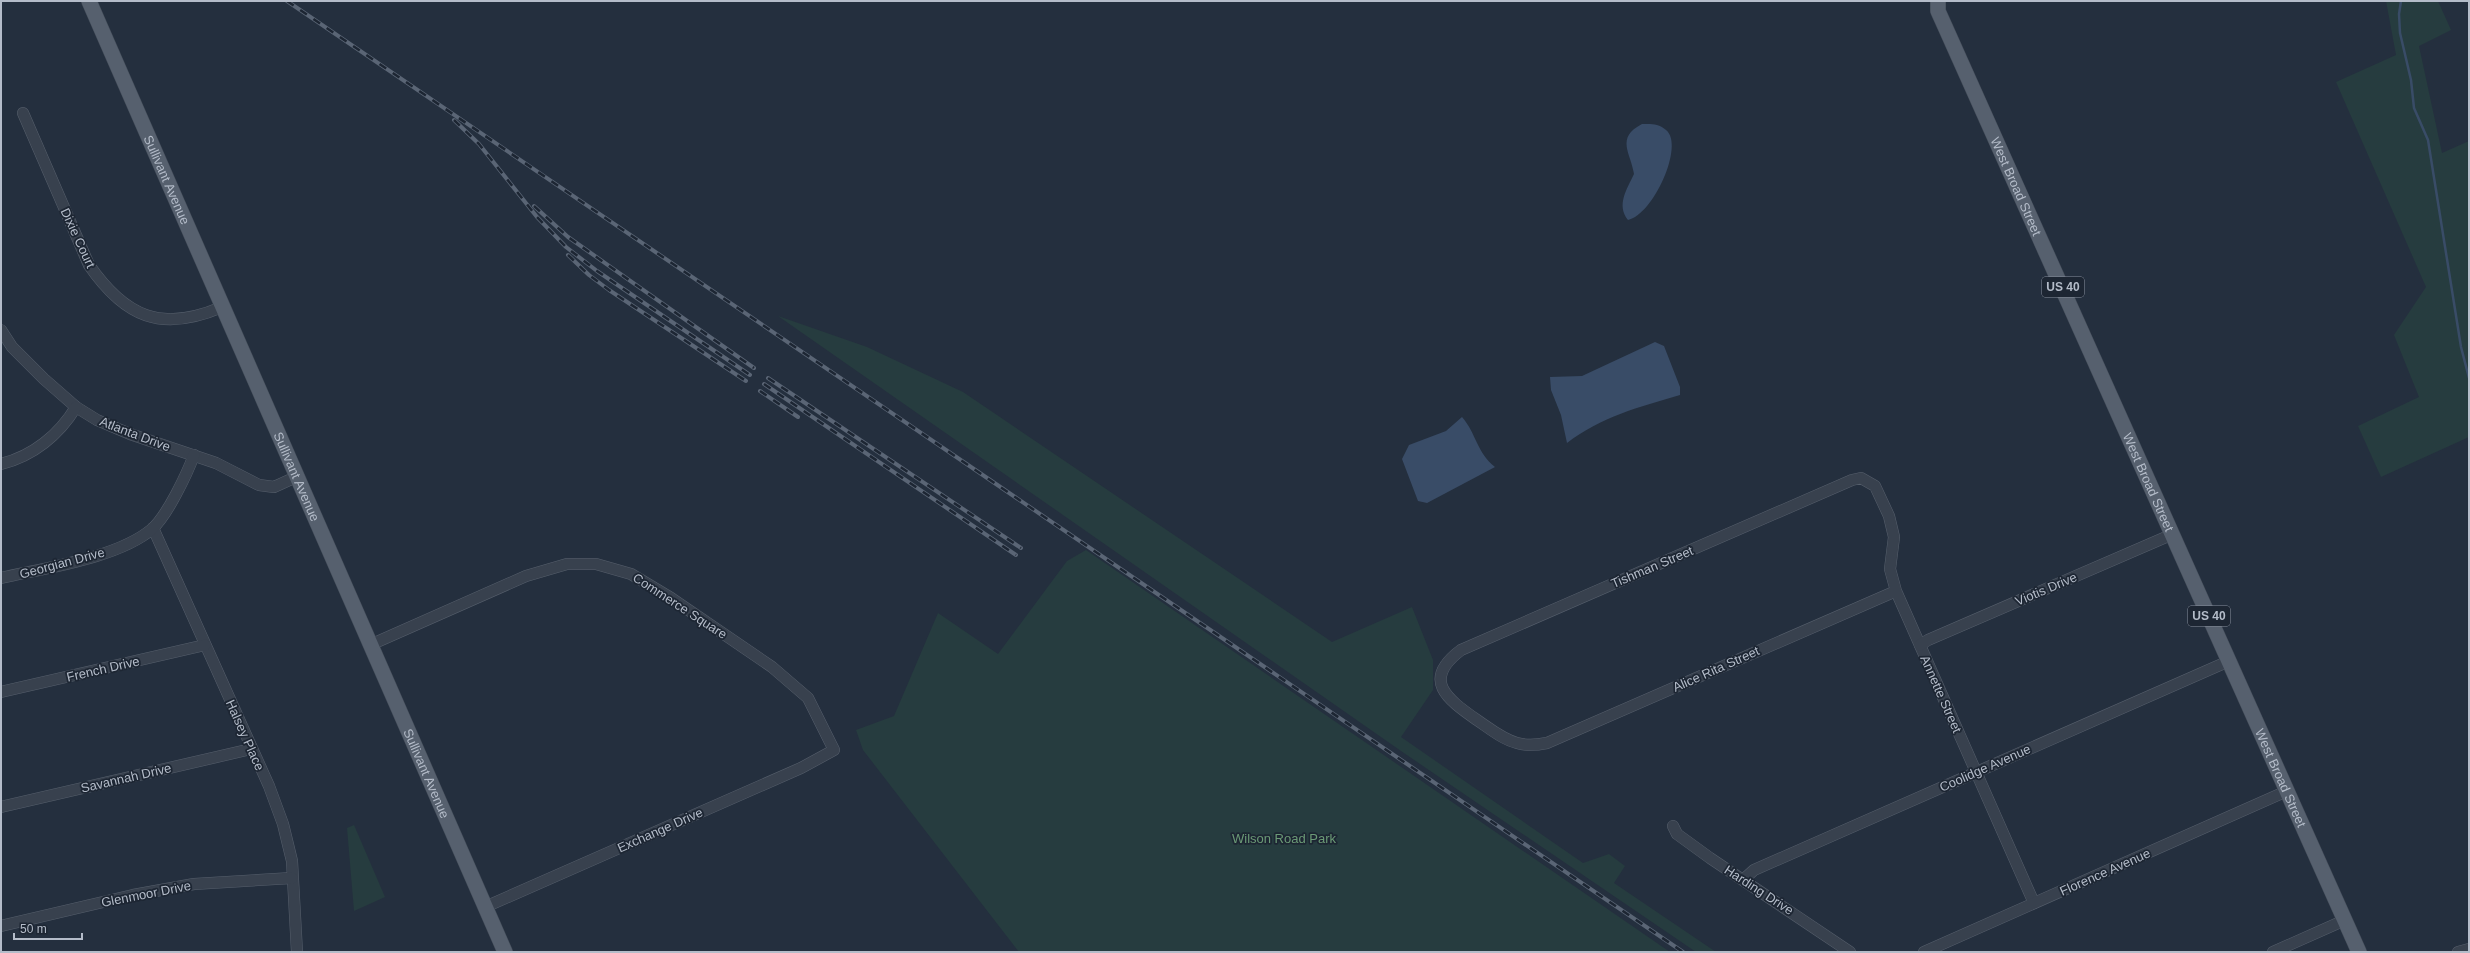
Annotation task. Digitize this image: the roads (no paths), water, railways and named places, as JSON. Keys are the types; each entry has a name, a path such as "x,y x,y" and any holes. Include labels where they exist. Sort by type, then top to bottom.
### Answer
{"main road":[{"name":"Sullivant Avenue","path":"89,1 505,952"},
{"name":"West Broad Street","path":"1935,4 2359,952"}],"street":[{"name":"Dixie Court","path":"23,113 89,265 108,291 122,304 150,316 167,320 199,316 222,307"},
{"name":"Atlanta Drive","path":"1,330 12,347 76,407 97,420 130,434 216,463 266,487 274,487 296,477"},
{"path":"1,350 12,347"},
{"path":"1,464 41,447 68,420 76,407"},
{"name":"Georgian Drive","path":"1,578 94,557 141,538 153,528 186,479 194,455"},
{"name":"Tishman Street","path":"1536,745 1515,743 1499,735 1453,703 1446,696 1442,687 1442,670 1450,658 1468,647 1852,480 1861,478 1871,482"},
{"name":"Annette Street","path":"1871,482 1879,491 1894,530 1890,569 1896,591 2034,904"},
{"name":"Halsey Place","path":"153,528 283,824 292,861 297,952"},
{"name":"Viotis Drive","path":"1920,646 1928,640 2173,534"},
{"name":"Commerce Square","path":"370,645 526,576 567,564 596,564 631,574 671,598 772,667 808,698 834,750"},
{"name":"Alice Rita Street","path":"1536,745 1547,743 1567,735 1896,591"},
{"name":"French Drive","path":"1,692 205,645"},
{"name":"Coolidge Avenue","path":"1744,879 1754,870 2229,661"},
{"name":"Savannah Drive","path":"1,807 251,749"},
{"name":"Exchange Drive","path":"485,906 801,768 834,750"},
{"name":"Florence Avenue","path":"1924,952 2287,791"},
{"name":"Harding Drive","path":"1672,826 1677,834 1850,952"},
{"name":"Glenmoor Drive","path":"1,926 133,895 194,884 292,878"},
{"path":"2273,952 2345,920"},
{"path":"2458,952 2469,949"}],"water":[{"path":"1642,124 1657,125 1666,130 1671,138 1672,150 1664,179 1656,193 1647,206 1638,215 1628,220 1623,209 1623,203 1626,191 1634,174 1628,153 1627,140 1634,129"},
{"path":"1655,342 1664,346 1680,387 1680,395 1621,414 1593,426 1567,443 1561,415 1551,390 1550,377 1582,376"},
{"path":"1462,417 1471,430 1484,456 1495,467 1427,503 1418,501 1402,459 1409,445 1446,431"}],"waterway":[{"path":"2401,1 2399,14 2400,33 2411,80 2414,108 2428,140 2461,347 2469,378"}],"railway":[{"path":"287,1 1683,952"},
{"path":"454,120 479,144 537,217 566,247 597,271 750,375"},
{"path":"534,206 568,237 754,368"},
{"path":"568,255 589,275 609,290 746,381"},
{"path":"768,378 1021,548"},
{"path":"764,384 1016,555"},
{"path":"760,391 798,417"}],"park label":[{"name":"Wilson Road Park","path":"1284,838"}]}
